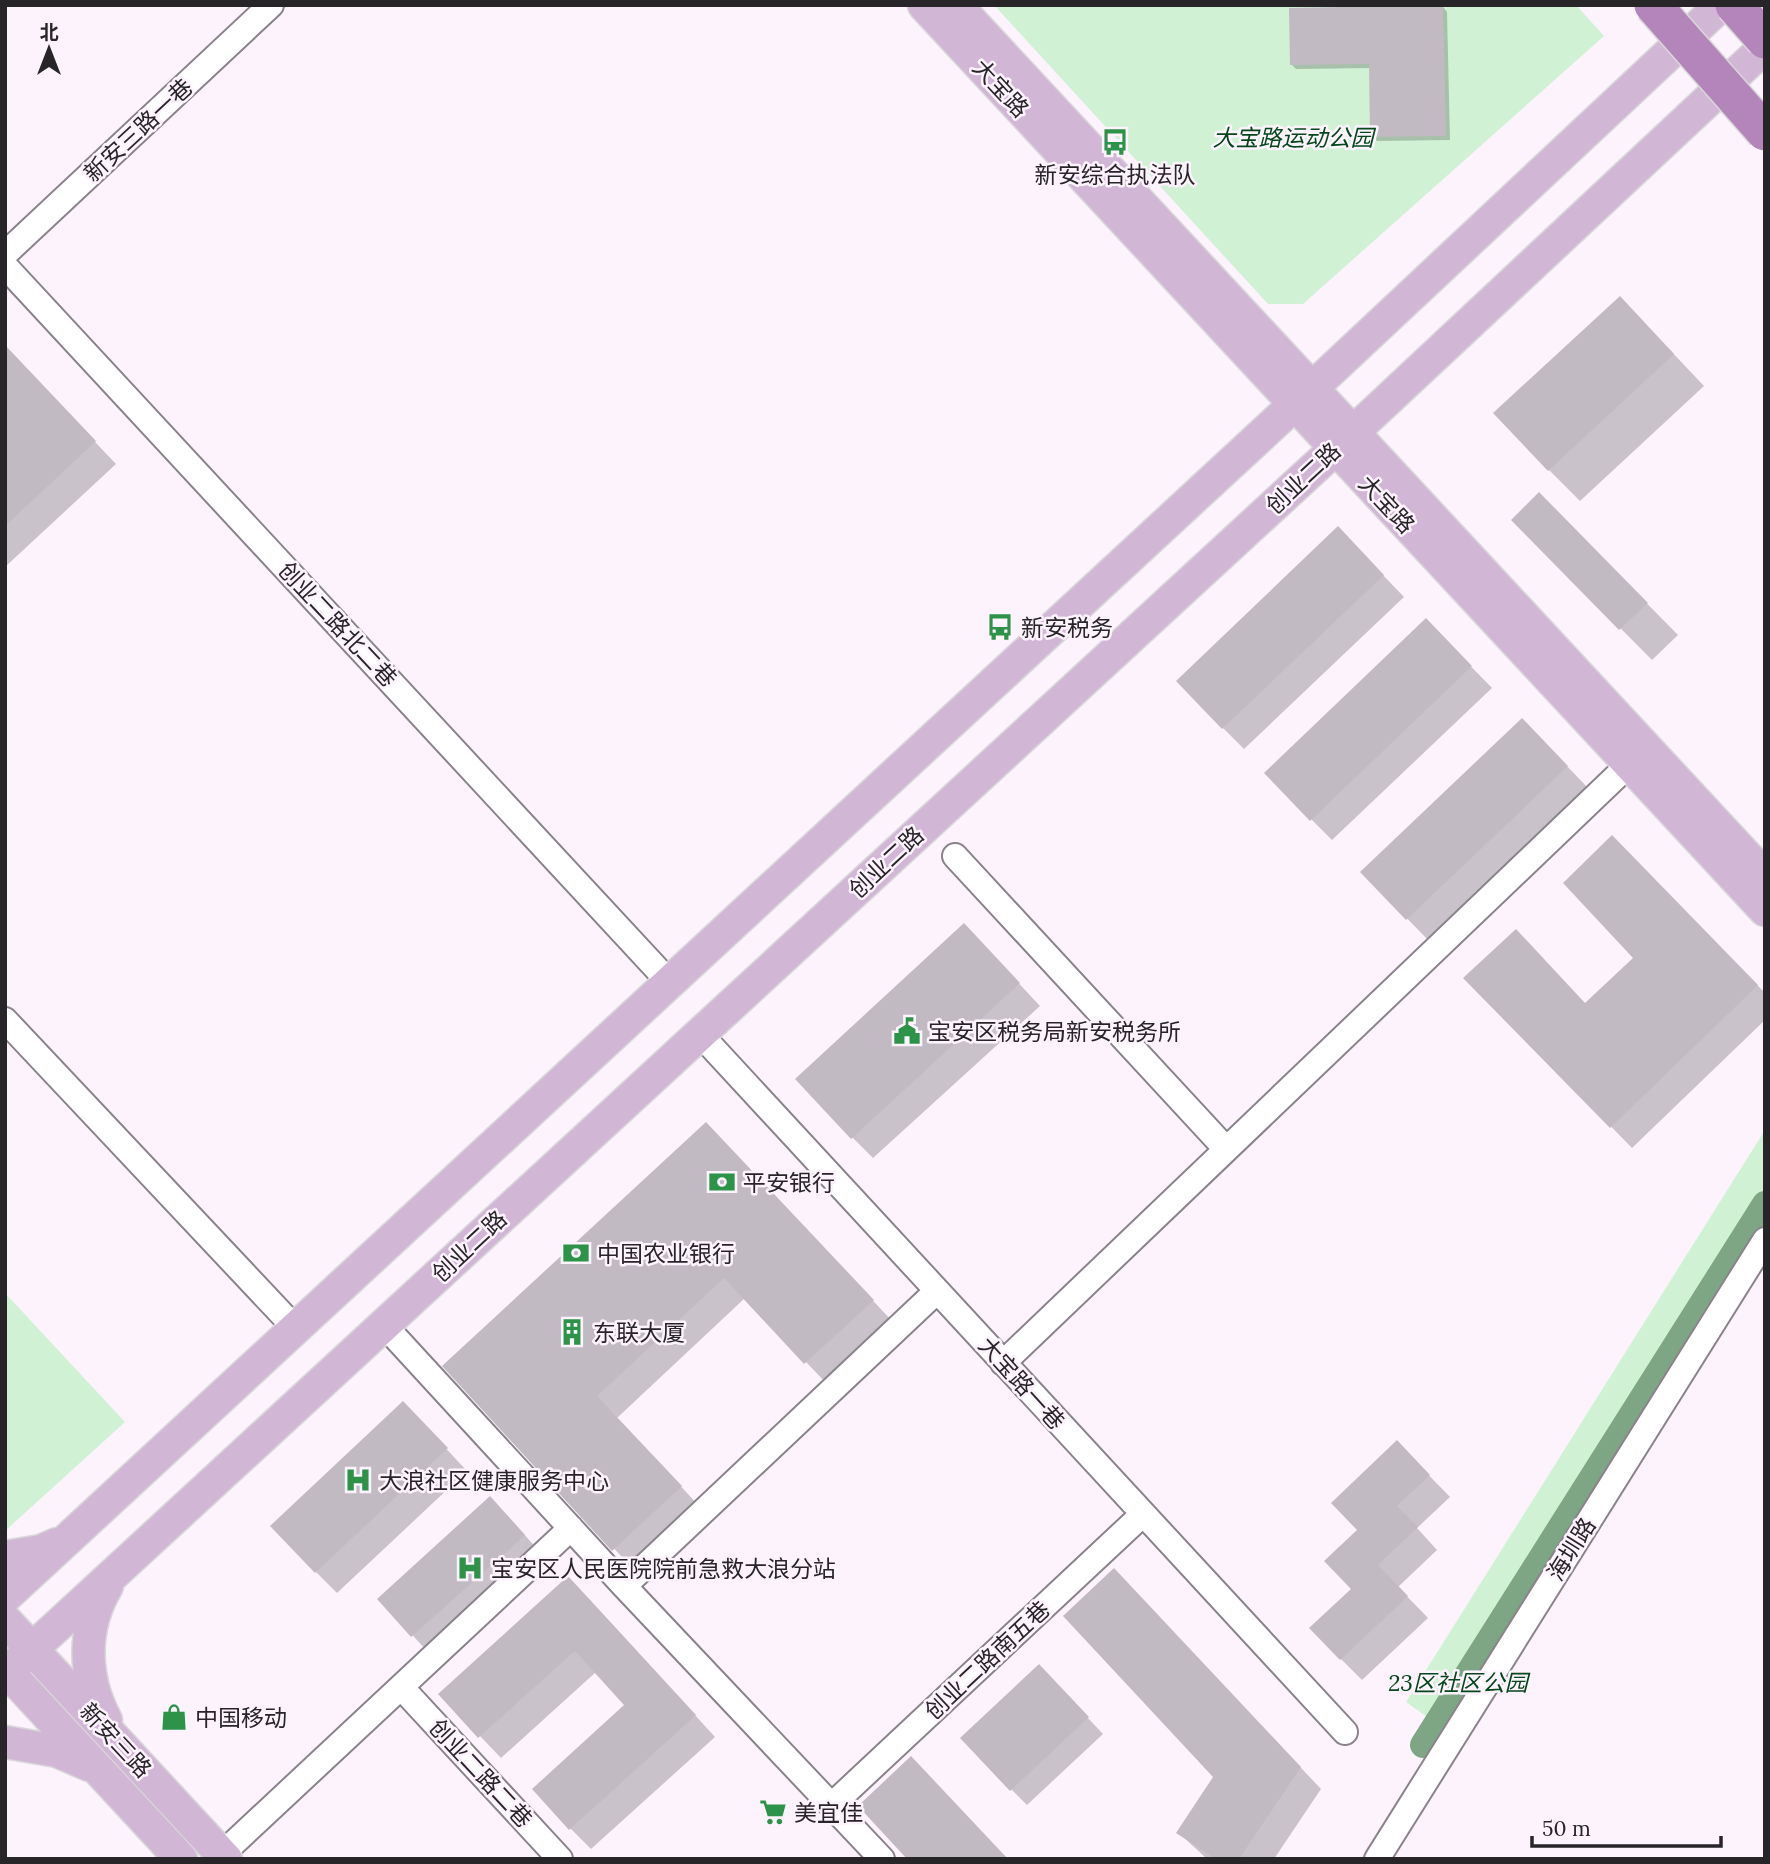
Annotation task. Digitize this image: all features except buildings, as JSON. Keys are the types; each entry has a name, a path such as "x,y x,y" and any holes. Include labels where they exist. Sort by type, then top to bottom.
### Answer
{"highway":[{"path":"1653,5 1765,132"},
{"path":"1734,5 1765,40"}],"main road":[{"name":"大宝路","path":"925,5 1303,397 1638,756 1765,910"},
{"name":"大宝路","path":"956,5 1303,397"},
{"path":"5,1597 1303,397 1721,5"},
{"name":"创业二路","path":"6,1672 1344,441 1765,47"},
{"name":"大宝路","path":"1638,756 1765,876"},
{"path":"5,1557 41,1551 68,1539"},
{"path":"113,1576 99,1600 90,1625 87,1655 98,1706 117,1740"},
{"name":"新安三路","path":"5,1620 224,1856"},
{"name":"新安三路","path":"6,1672 181,1859"},
{"path":"5,1742 57,1751 97,1768"}],"street":[{"name":"新安三路一巷","path":"5,254 271,5"},
{"name":"创业二路北二巷","path":"5,266 670,983"},
{"path":"1003,1363 1638,756"},
{"path":"955,856 1226,1149"},
{"path":"5,1020 296,1329"},
{"name":"大宝路一巷","path":"700,1034 1345,1732"},
{"name":"海圳路","path":"1377,1859 1765,1240"},
{"path":"624,1586 937,1291"},
{"path":"383,1325 624,1586 882,1859"},
{"name":"创业二路南五巷","path":"832,1805 1142,1515"},
{"path":"224,1856 571,1528"},
{"name":"创业二路二巷","path":"401,1687 560,1859"}],"green space":[{"name":"大宝路运动公园","path":"994,5 1576,5 1604,36 1303,304 1268,304"},
{"name":"23区社区公园","path":"1765,1130 1765,1245 1461,1741 1406,1702"},
{"path":"5,1293 125,1422 5,1531"}],"waterway":[{"path":"1423,1745 1765,1204"}],"place":[{"name":"新安综合执法队","path":"1115,142"},
{"name":"新安税务","path":"1000,627"},
{"name":"宝安区税务局新安税务所","path":"907,1031"},
{"name":"平安银行","path":"722,1182"},
{"name":"中国农业银行","path":"576,1253"},
{"name":"东联大厦","path":"572,1332"},
{"name":"大浪社区健康服务中心","path":"358,1480"},
{"name":"宝安区人民医院院前急救大浪分站","path":"470,1568"},
{"name":"中国移动","path":"174,1717"},
{"name":"美宜佳","path":"773,1812"}]}
